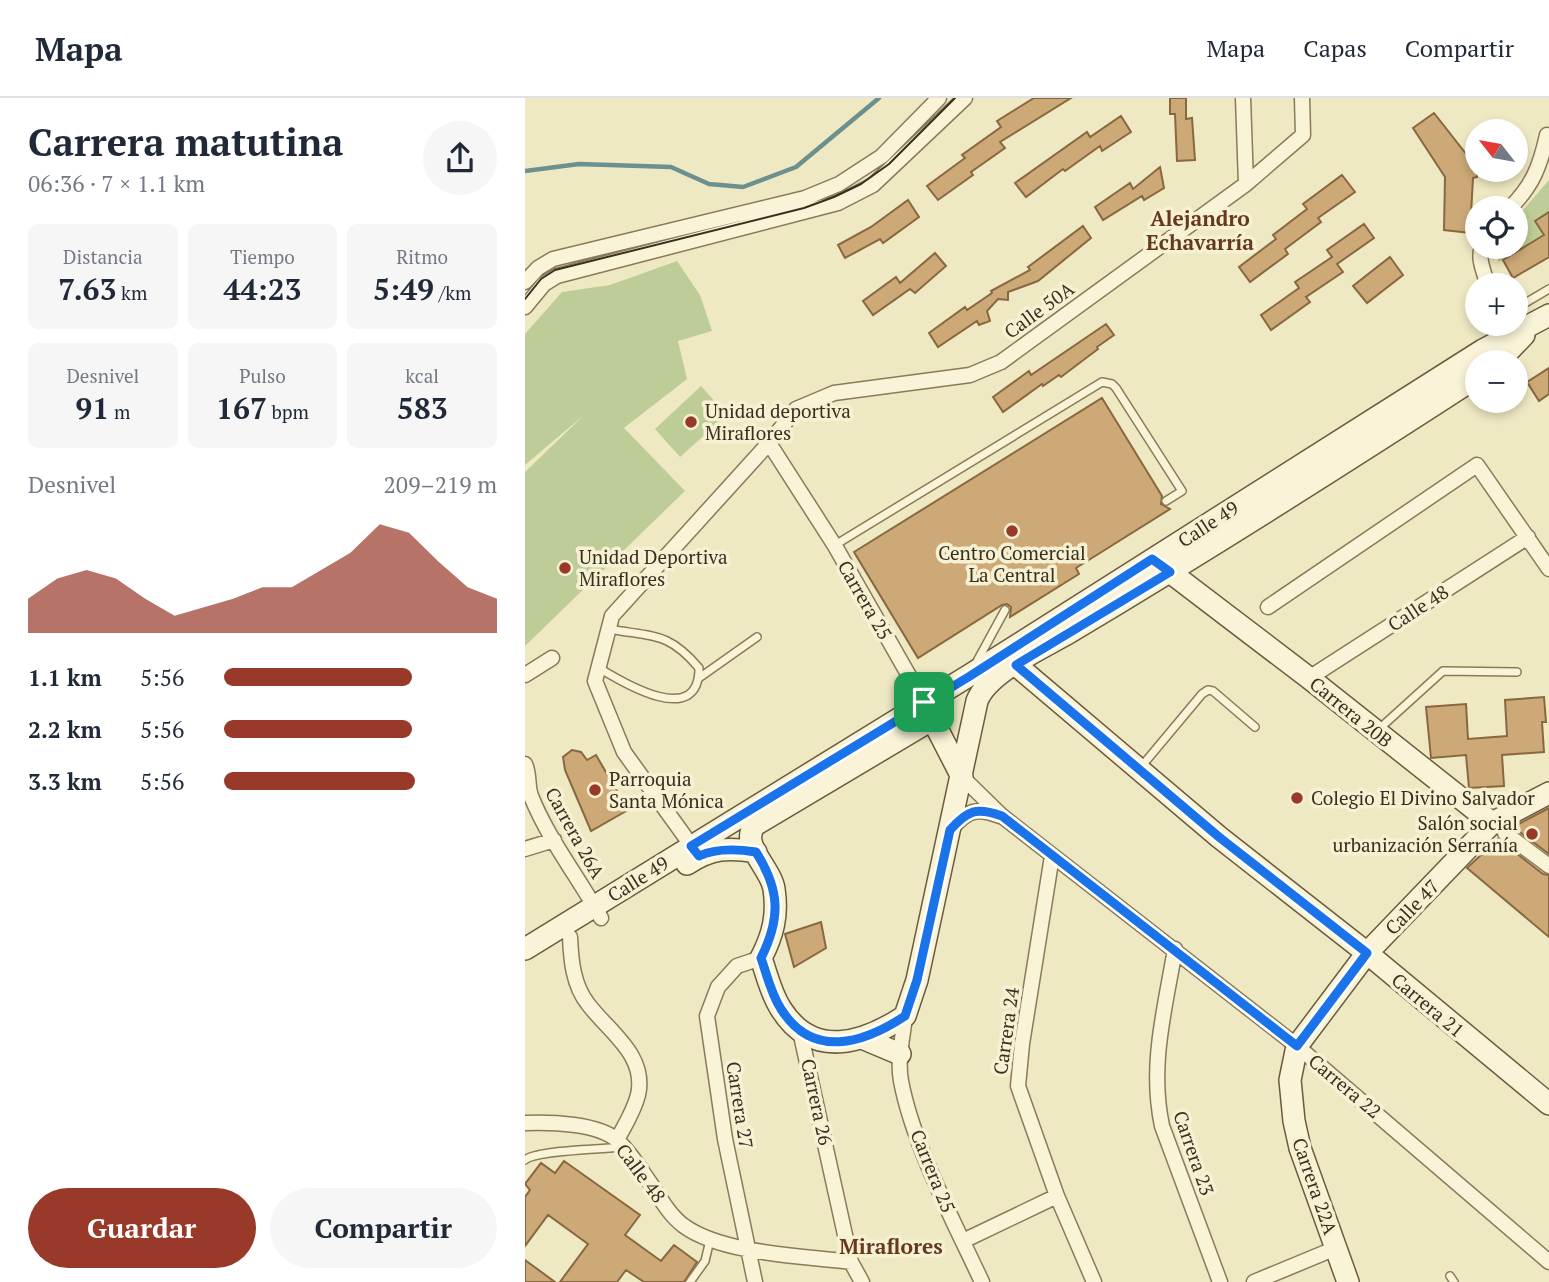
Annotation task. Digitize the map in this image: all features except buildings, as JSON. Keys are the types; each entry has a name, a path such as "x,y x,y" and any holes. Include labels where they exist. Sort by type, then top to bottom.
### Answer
{"main road":[{"name":"Calle 49","path":"980,678 1016,665 1170,572 1413,406 1483,350 1507,336"},
{"path":"1507,350 1518,336"},
{"name":"Calle 49","path":"525,949 598,912 928,711 1152,559 1413,406 1465,382"},
{"name":"Carrera 20B","path":"1152,559 1309,678 1498,828"},
{"name":"Carrera 21","path":"1016,665 1219,837 1459,1025 1549,1104"},
{"path":"962,777 980,693 980,678"},
{"name":"Calle 49","path":"756,852 750,845 751,830 755,825 899,740 928,711"},
{"name":"Carrera 25","path":"905,1016 917,980 962,777 928,711"},
{"path":"899,740 919,740 950,756"},
{"name":"Calle 47","path":"1297,1046 1367,953 1498,828 1549,793"},
{"name":"Calle 49","path":"695,851 756,852"},
{"path":"756,852 773,886 776,912 771,939 761,958"},
{"name":"Calle 49","path":"525,965 570,937 598,912"},
{"name":"Carrera 26","path":"761,958 781,1009 800,1031"},
{"path":"800,1031 830,1042 846,1042 862,1038 905,1016"},
{"path":"862,1038 900,1054"},
{"name":"Carrera 22A","path":"1297,1046 1290,1080 1294,1121 1300,1148 1348,1282"}],"street":[{"path":"525,282 538,268 553,258 805,198 839,184 882,156 939,98"},
{"path":"525,307 544,284 557,276 838,203 873,186 965,98"},
{"path":"1243,98 1246,184"},
{"name":"Calle 50A","path":"769,443 796,409 834,393 970,375 1001,362 1246,184 1303,135 1302,98"},
{"path":"1521,196 1545,162 1548,131"},
{"path":"695,851 624,752 594,681 613,616 769,443"},
{"name":"Carrera 25","path":"769,443 835,545 928,711"},
{"path":"1268,607 1478,465 1549,569"},
{"name":"Calle 48","path":"1309,678 1528,537"},
{"path":"525,675 552,658"},
{"name":"Carrera 26A","path":"525,764 529,772 530,794 554,840 598,912"},
{"name":"Carrera 22","path":"962,777 1002,816 1175,948 1297,1046 1549,1262"},
{"path":"950,830 961,817 975,811 982,810 1002,816"},
{"name":"Carrera 20B","path":"1498,828 1549,866"},
{"path":"525,849 554,840"},
{"name":"Carrera 24","path":"1052,856 1022,1044 1018,1086 1057,1196 1094,1282"},
{"path":"570,937 574,975 580,990 588,1004 623,1040 639,1075 639,1093 620,1143"},
{"name":"Carrera 23","path":"1175,948 1156,1066 1157,1100 1162,1126 1220,1282"},
{"name":"Carrera 27","path":"755,1282 725,1139 707,1016 718,987 737,966 761,958"},
{"name":"Carrera 25","path":"905,1016 900,1054 901,1080 919,1142 982,1282"},
{"name":"Carrera 26","path":"800,1031 851,1262 862,1282"},
{"name":"Calle 48","path":"525,1123 582,1127 620,1143 683,1225 711,1240 747,1248"},
{"path":"963,1241 1057,1196"},
{"path":"747,1248 851,1262"},
{"path":"1254,1282 1336,1248"}],"lane":[{"path":"1528,322 1549,289"},
{"path":"835,545 1102,382 1112,384 1116,388 1182,491 1165,501"},
{"path":"980,678 1005,610"},
{"path":"598,668 621,681 666,699 681,699 690,695 699,682 699,668 675,644 654,635 609,629"},
{"path":"699,678 757,637"},
{"path":"1376,733 1443,671 1517,672"},
{"path":"1138,770 1208,690 1213,691 1255,727"},
{"path":"525,1160 529,1156 551,1151 581,1151 620,1143"},
{"path":"690,1282 705,1261 711,1240"}],"green space":[{"path":"1549,180 1549,212 1534,221 1543,235 1528,244 1528,204"},
{"path":"677,261 700,295 712,331 678,341 687,379 624,428 685,491 525,646 525,472 584,415 525,465 525,334 562,292 610,285"},
{"name":"Unidad deportiva Miraflores","path":"701,386 727,415 680,457 655,429"}],"waterway":[{"path":"525,171 579,164 671,167 709,184 743,187 796,167 879,98"}],"tram line":[{"path":"525,299 541,279 555,270 804,208 834,197 861,184 889,164 955,98"}],"place":[{"name":"Unidad deportiva Miraflores","path":"691,422"},
{"name":"Centro Comercial La Central","path":"1012,531"},
{"name":"Unidad Deportiva Miraflores","path":"565,568"},
{"name":"Parroquia Santa Mónica","path":"595,790"},
{"name":"Colegio El Divino Salvador","path":"1297,798"},
{"name":"Salón social urbanización Serranía","path":"1532,834"}],"district":[{"name":"Alejandro Echavarría","path":"1200,231"},
{"name":"Miraflores","path":"891,1247"}],"route":[{"path":"1152,559 1170,572 1016,665 1219,837 1367,953 1297,1046 1175,948 1002,816 982,810 961,817 950,830 917,980 905,1016 877,1032 846,1042 830,1042 800,1031 791,1023 774,996 761,958 771,939 776,912 773,886 768,872 756,852 734,850 708,852 699,856 691,846 924,702 970,676 1152,559"}]}
